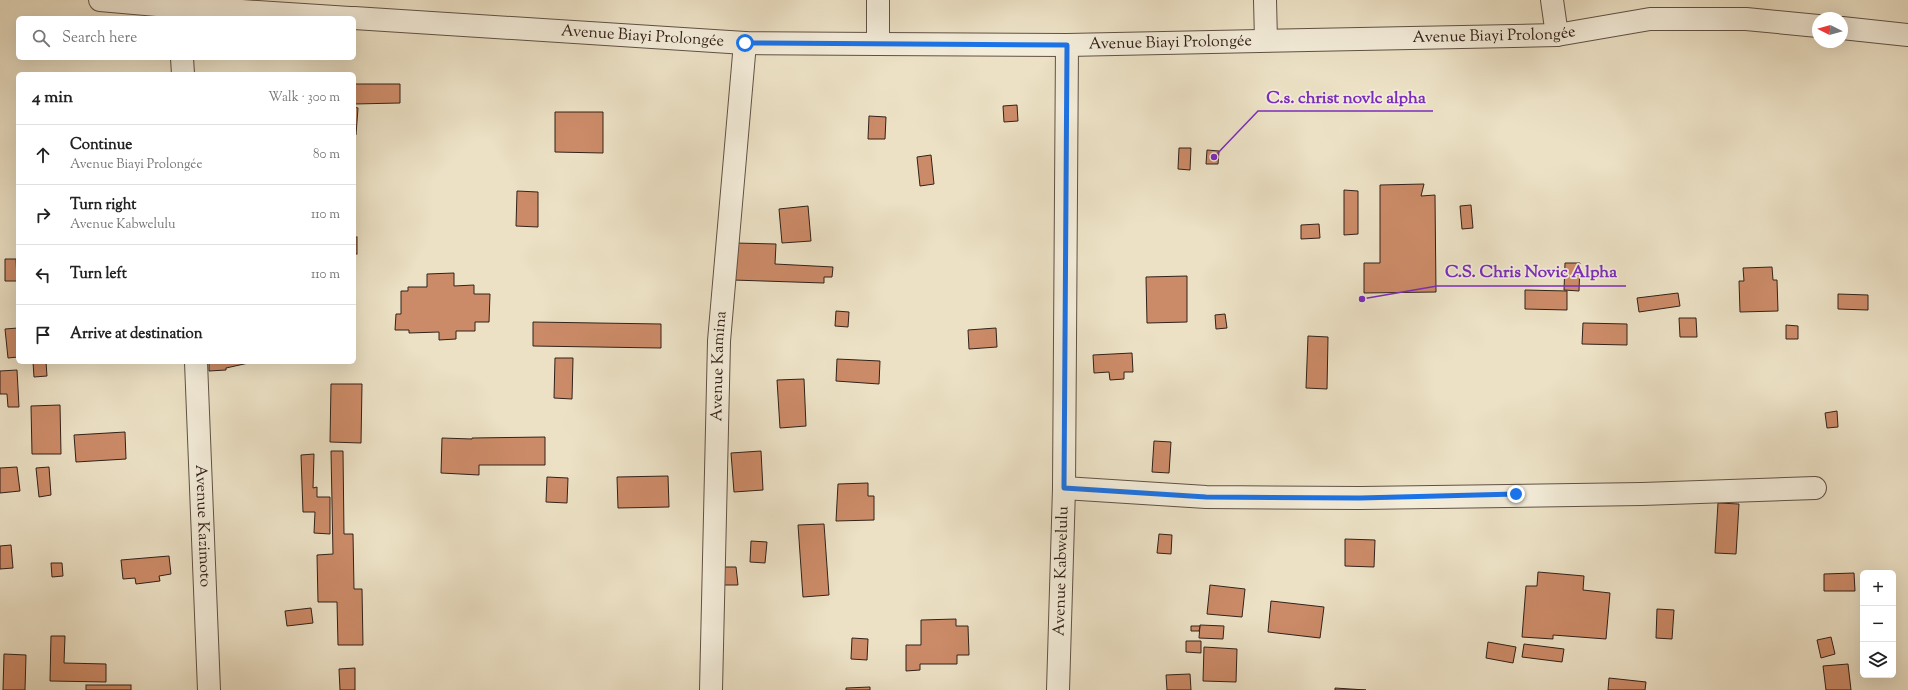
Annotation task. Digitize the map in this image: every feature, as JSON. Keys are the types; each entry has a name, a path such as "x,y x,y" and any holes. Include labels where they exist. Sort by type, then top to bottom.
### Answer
{"street":[{"path":"100,0 180,13 282,16"},
{"path":"878,0 878,44"},
{"path":"1265,0 1266,40"},
{"path":"1552,0 1557,35"},
{"name":"Avenue Biayi Prolongée","path":"356,18 745,43 1067,45 1557,35 1650,19 1746,19 1812,25"},
{"path":"1848,29 1908,35"},
{"name":"Avenue Kamina","path":"711,690 719,341 745,43"},
{"name":"Avenue Kabwelulu","path":"1058,690 1064,488 1067,45"},
{"path":"182,60 183,72"},
{"name":"Avenue Kazimoto","path":"196,364 209,690"},
{"path":"1064,488 1206,497 1360,498 1642,494 1815,488"}],"building":[{"path":"356,84 400,84 400,103 356,104"},
{"path":"1017,105 1018,121 1004,122 1003,106"},
{"path":"356,108 358,108 356,135"},
{"path":"555,112 603,112 603,153 555,152"},
{"path":"869,116 886,117 885,139 868,139"},
{"path":"1179,148 1191,148 1190,170 1178,169"},
{"path":"1207,150 1219,151 1218,164 1206,164"},
{"path":"931,155 934,184 920,186 917,157"},
{"path":"1424,184 1421,196 1435,195 1436,292 1364,293 1364,263 1380,263 1380,185"},
{"path":"1344,190 1358,191 1358,234 1344,235"},
{"path":"517,191 538,192 538,227 516,226"},
{"path":"1471,205 1473,228 1462,229 1460,206"},
{"path":"808,206 811,241 782,243 779,209"},
{"path":"1319,224 1320,238 1301,239 1301,225"},
{"path":"356,237 357,237 356,254"},
{"path":"735,243 776,244 775,264 833,267 832,277 824,277 824,283 733,280"},
{"path":"5,259 16,259 16,281 5,281"},
{"path":"1565,263 1580,263 1579,291 1564,290"},
{"path":"1772,267 1773,280 1777,280 1778,311 1740,312 1739,281 1744,281 1743,268"},
{"path":"454,273 454,286 474,285 474,294 490,294 489,322 475,322 475,331 456,331 456,339 439,340 439,332 409,333 409,330 395,330 396,314 401,314 401,291 408,291 408,287 427,287 427,274"},
{"path":"1187,276 1187,322 1147,323 1146,277"},
{"path":"1525,290 1567,291 1567,310 1525,309"},
{"path":"1678,293 1680,306 1639,312 1637,298"},
{"path":"1838,294 1868,295 1868,310 1838,309"},
{"path":"836,311 849,312 848,327 835,326"},
{"path":"1225,314 1227,328 1216,329 1215,315"},
{"path":"1679,318 1696,318 1697,337 1680,337"},
{"path":"533,322 661,324 661,348 533,346"},
{"path":"1583,323 1627,324 1627,345 1582,344"},
{"path":"1786,325 1798,326 1798,339 1786,339"},
{"path":"16,328 16,357 8,358 5,329"},
{"path":"996,328 997,347 969,349 968,330"},
{"path":"1308,336 1328,337 1327,389 1306,388"},
{"path":"1132,353 1133,372 1124,372 1124,379 1110,380 1109,372 1094,373 1093,355"},
{"path":"555,358 573,358 572,399 554,398"},
{"path":"837,359 880,361 879,384 836,381"},
{"path":"33,364 46,364 47,376 34,377"},
{"path":"209,364 244,364 226,368 226,370 209,371"},
{"path":"17,370 19,407 8,407 7,394 0,394 0,371"},
{"path":"804,379 806,426 780,428 777,380"},
{"path":"331,384 362,384 361,443 330,442"},
{"path":"60,405 61,454 32,454 31,406"},
{"path":"1837,411 1838,427 1827,428 1825,413"},
{"path":"125,432 126,459 76,462 74,435"},
{"path":"545,437 545,465 479,465 479,475 441,473 442,438 472,439"},
{"path":"1154,441 1171,442 1169,473 1152,472"},
{"path":"331,451 343,451 344,534 353,534 354,589 362,589 363,645 338,645 337,602 318,602 317,555 333,554"},
{"path":"761,451 763,490 734,492 731,453"},
{"path":"314,454 313,488 317,487 317,497 330,497 330,534 314,533 315,512 303,512 301,455"},
{"path":"17,467 20,491 0,493 0,468"},
{"path":"49,467 51,495 39,497 36,468"},
{"path":"668,476 669,507 618,508 617,477"},
{"path":"547,477 568,478 567,503 546,502"},
{"path":"868,483 868,496 874,496 874,520 836,521 838,484"},
{"path":"1718,503 1739,504 1736,554 1715,553"},
{"path":"824,524 829,595 803,597 798,525"},
{"path":"1159,534 1172,535 1171,554 1157,553"},
{"path":"1345,539 1375,540 1374,567 1345,566"},
{"path":"751,541 767,542 765,563 750,562"},
{"path":"11,545 13,568 0,569 0,546"},
{"path":"169,556 171,574 159,576 160,581 136,584 135,578 123,579 121,560"},
{"path":"51,563 62,563 63,576 52,577"},
{"path":"723,567 736,567 738,585 724,585"},
{"path":"1538,572 1584,576 1583,590 1610,593 1606,639 1553,635 1553,639 1522,637 1526,586 1537,586"},
{"path":"1854,573 1855,591 1824,591 1824,574"},
{"path":"1210,585 1245,589 1242,617 1207,614"},
{"path":"1271,601 1324,607 1320,638 1268,632"},
{"path":"311,608 313,623 287,626 285,611"},
{"path":"1657,609 1674,610 1672,639 1656,638"},
{"path":"956,619 956,626 968,626 969,655 957,655 957,664 920,664 920,670 906,671 906,645 921,645 921,620"},
{"path":"1200,625 1224,626 1223,639 1199,638"},
{"path":"1191,626 1200,626 1199,631 1191,631"},
{"path":"51,636 65,636 64,663 106,664 106,682 50,681"},
{"path":"1831,637 1835,654 1821,658 1817,640"},
{"path":"852,638 868,639 867,660 851,659"},
{"path":"1186,641 1201,641 1201,653 1186,652"},
{"path":"1488,642 1516,647 1513,663 1486,658"},
{"path":"1524,644 1564,649 1562,662 1522,657"},
{"path":"1204,647 1237,649 1236,682 1203,681"},
{"path":"4,654 26,655 25,690 3,690"},
{"path":"1848,664 1851,690 1826,690 1823,666"},
{"path":"355,668 355,690 340,690 339,669"},
{"path":"1190,674 1191,690 1167,690 1166,675"},
{"path":"1609,678 1646,682 1645,690 1608,690"},
{"path":"86,685 131,685 131,690 86,690"},
{"path":"870,687 870,690 846,690 846,688"},
{"path":"1335,688 1366,690 1335,690"}],"place":[{"name":"C.s. christ novlc alpha","path":"1214,157"},
{"name":"C.S. Chris Novic Alpha","path":"1362,299"}],"route":[{"path":"745,43 1067,45 1064,488 1206,497 1360,498 1516,494"}]}
